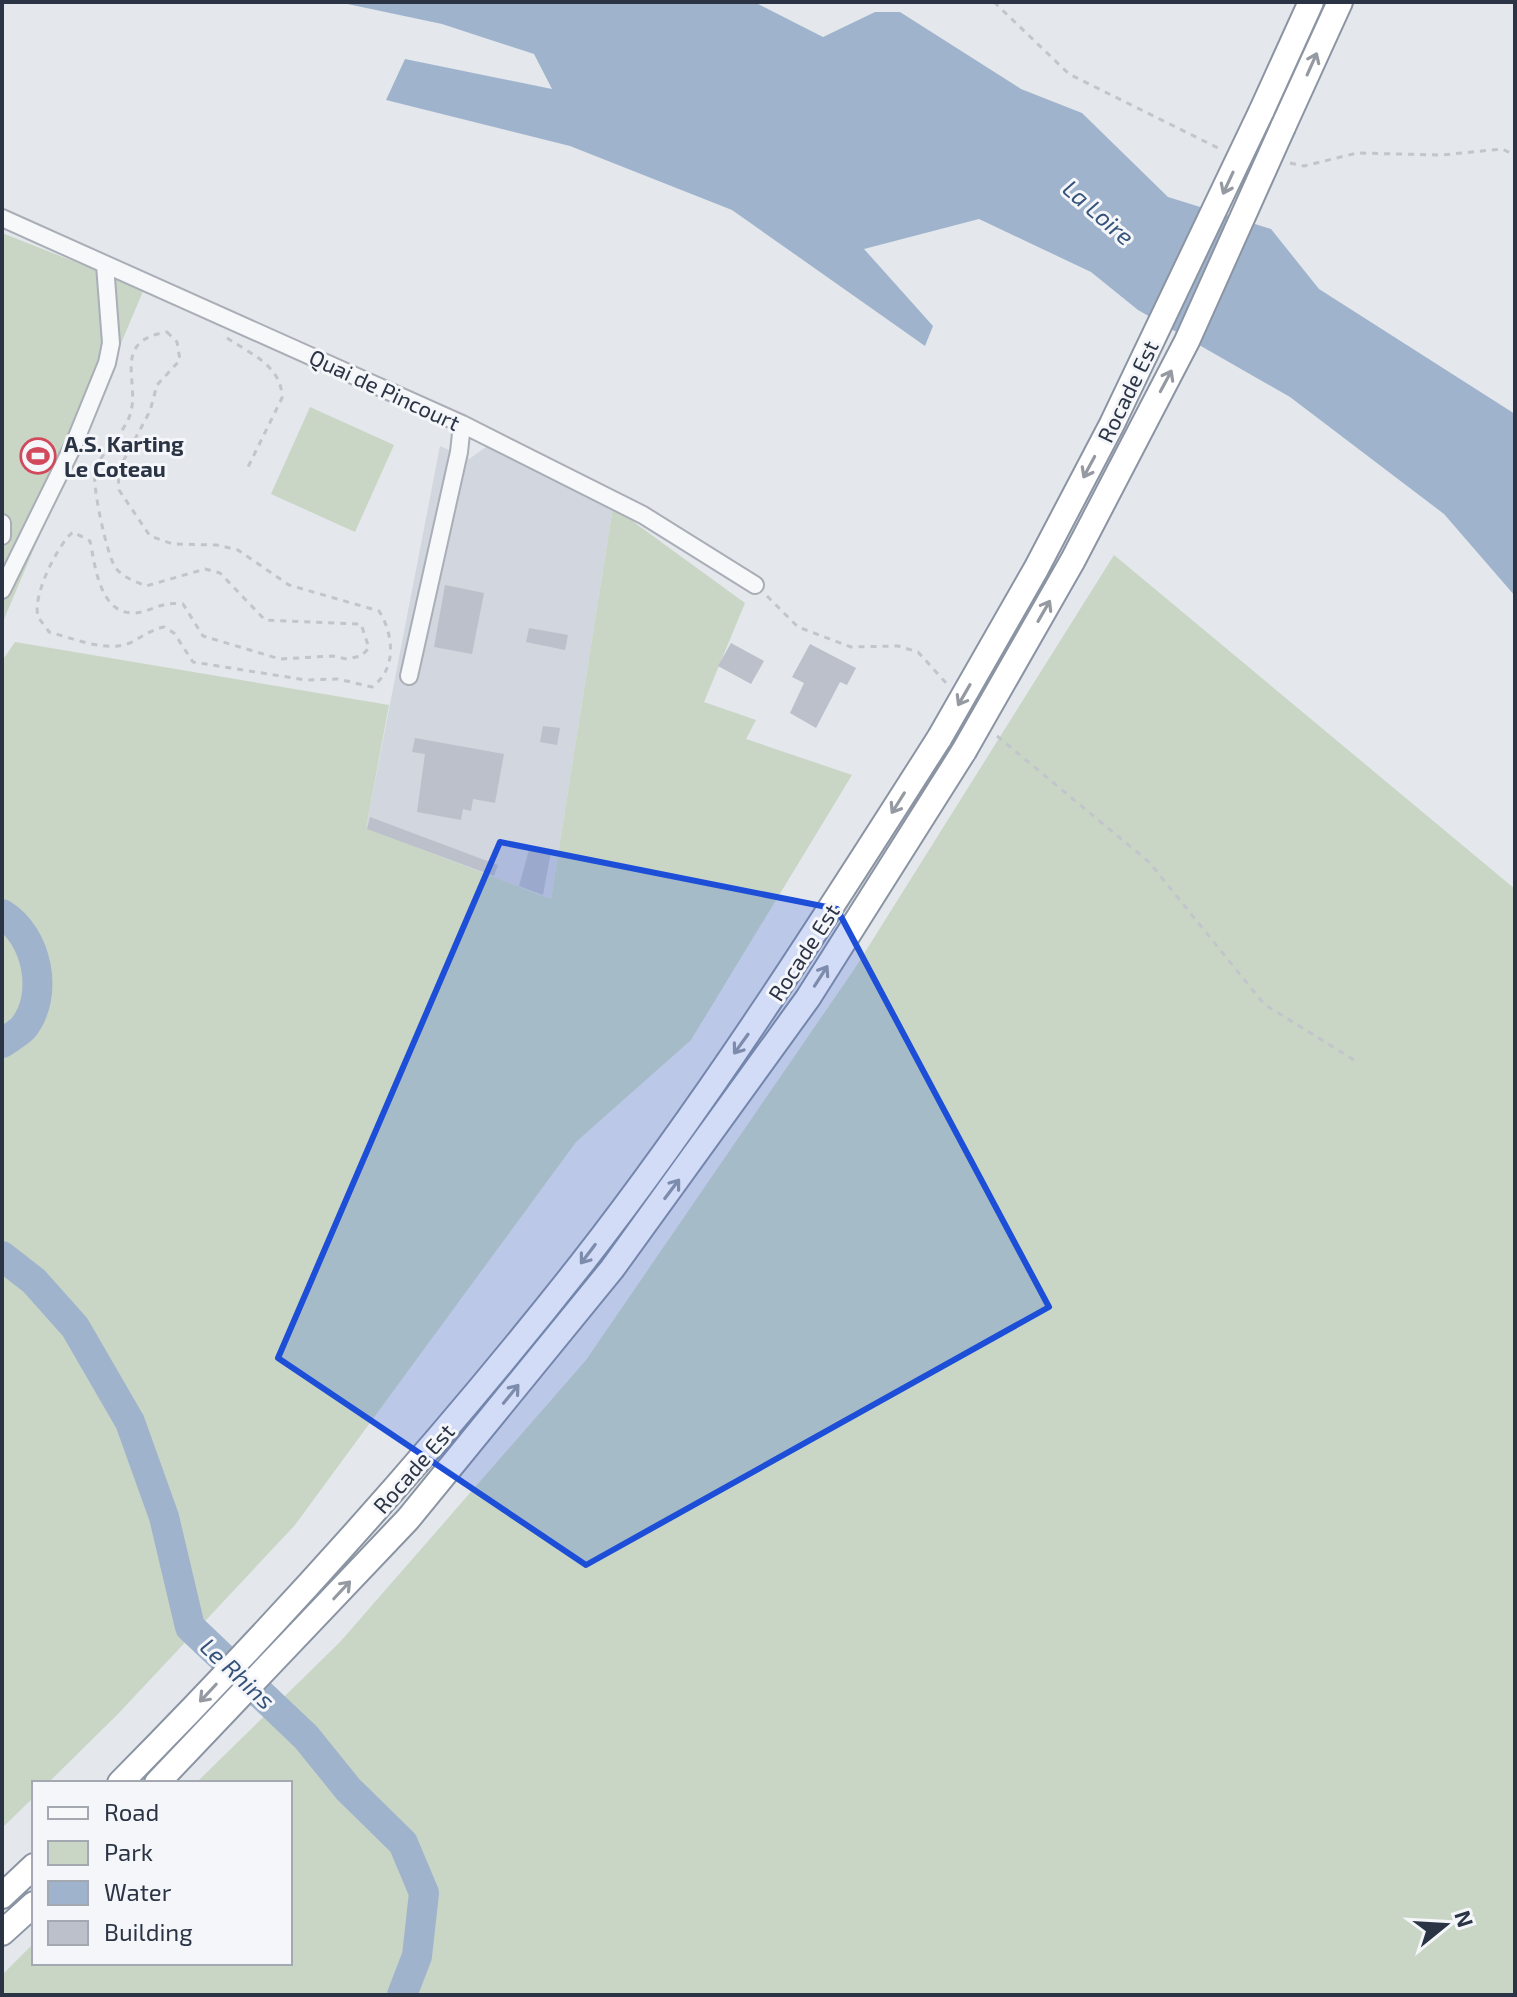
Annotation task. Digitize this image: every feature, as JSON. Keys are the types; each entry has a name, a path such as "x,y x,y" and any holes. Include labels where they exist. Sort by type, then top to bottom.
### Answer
{"highway":[{"name":"Rocade Est","path":"122,1781 399,1485 584,1260 774,999 940,737 1036,569 1112,424 1311,2"},
{"name":"Rocade Est","path":"159,1781 289,1648 408,1519 612,1269 808,998 964,751 1073,560 1187,341 1340,2"},
{"path":"2,1896 32,1868"},
{"path":"2,1933 32,1906"}],"street":[{"name":"Quai de Pincourt","path":"2,218 462,424 643,515 755,585"},
{"path":"2,590 74,444 107,363 111,343 105,265"},
{"path":"409,676 459,452 462,424"},
{"path":"2,523 2,536"}],"path":[{"path":"167,332 181,350 180,360 157,385 150,411 118,471 119,490 150,536 173,544 217,545 238,550 289,585 361,604 379,611 391,637 385,673 372,687 338,679 306,680 193,662 174,633 164,627 146,631 129,644 106,646 49,632 37,615 38,598 61,541 73,532 90,541 101,589 115,607 133,613 165,602 183,604 203,636 280,659 332,656 347,659 361,656 369,648 361,624 265,620 220,573 205,569 146,586 117,571 109,557 94,474 102,456 127,425 132,409 129,371 141,342 155,334 167,332"},
{"path":"218,332 265,362 278,376 282,386 282,398 248,467"},
{"path":"755,585 798,627 851,647 898,646 918,652 954,691"},
{"path":"994,733 1149,862 1264,1004 1354,1060"}],"highlighted area":[{"path":"500,842 837,909 1049,1307 586,1565 278,1358"}],"shaded area":[{"path":"489,445 613,507 551,899 366,828 440,446 469,459"}],"green space":[{"name":"A.S. Karting Le Coteau","path":"2,233 144,289 2,624"},
{"path":"310,407 394,445 355,532 271,494"},
{"path":"613,507 745,603 704,702 756,720 746,739 852,775 691,1040 576,1142 295,1525 117,1715 50,1781 32,1781 32,1799 2,1828 2,661 15,642 389,705 366,828 551,899"},
{"path":"1114,555 1515,889 1515,1995 2,1995 2,1975 32,1945 32,1965 292,1965 292,1781 198,1781 340,1642 586,1360 855,968"}],"water":[{"name":"La Loire","path":"338,2 754,2 823,37 875,12 900,12 1021,89 1082,113 1168,197 1271,229 1319,289 1515,414 1515,596 1444,514 1290,397 1138,310 1091,272 979,219 864,249 933,326 925,346 732,210 570,146 386,100 405,59 552,89 534,54 442,24"}],"building":[{"path":"445,585 484,593 472,654 434,647"},
{"path":"529,628 568,635 565,650 526,642"},
{"path":"731,643 764,661 751,684 718,666"},
{"path":"810,644 856,668 847,685 840,682 816,728 790,713 804,683 792,677"},
{"path":"543,726 560,728 557,745 540,742"},
{"path":"415,738 504,754 495,803 473,799 471,811 463,809 461,820 417,812 425,754 412,752"},
{"path":"370,817 498,865 494,876 367,829"},
{"path":"530,846 551,852 543,895 519,886"}],"waterway":[{"name":"Le Rhins","path":"2,914 24,936 36,966 37,983 36,999 23,1028 2,1043"},
{"name":"Le Rhins","path":"2,1256 34,1281 75,1327 130,1422 164,1517 190,1627 306,1737 348,1789 403,1843 424,1893 417,1956 402,1995"}],"place":[{"name":"A.S. Karting Le Coteau","path":"38,456"}]}
